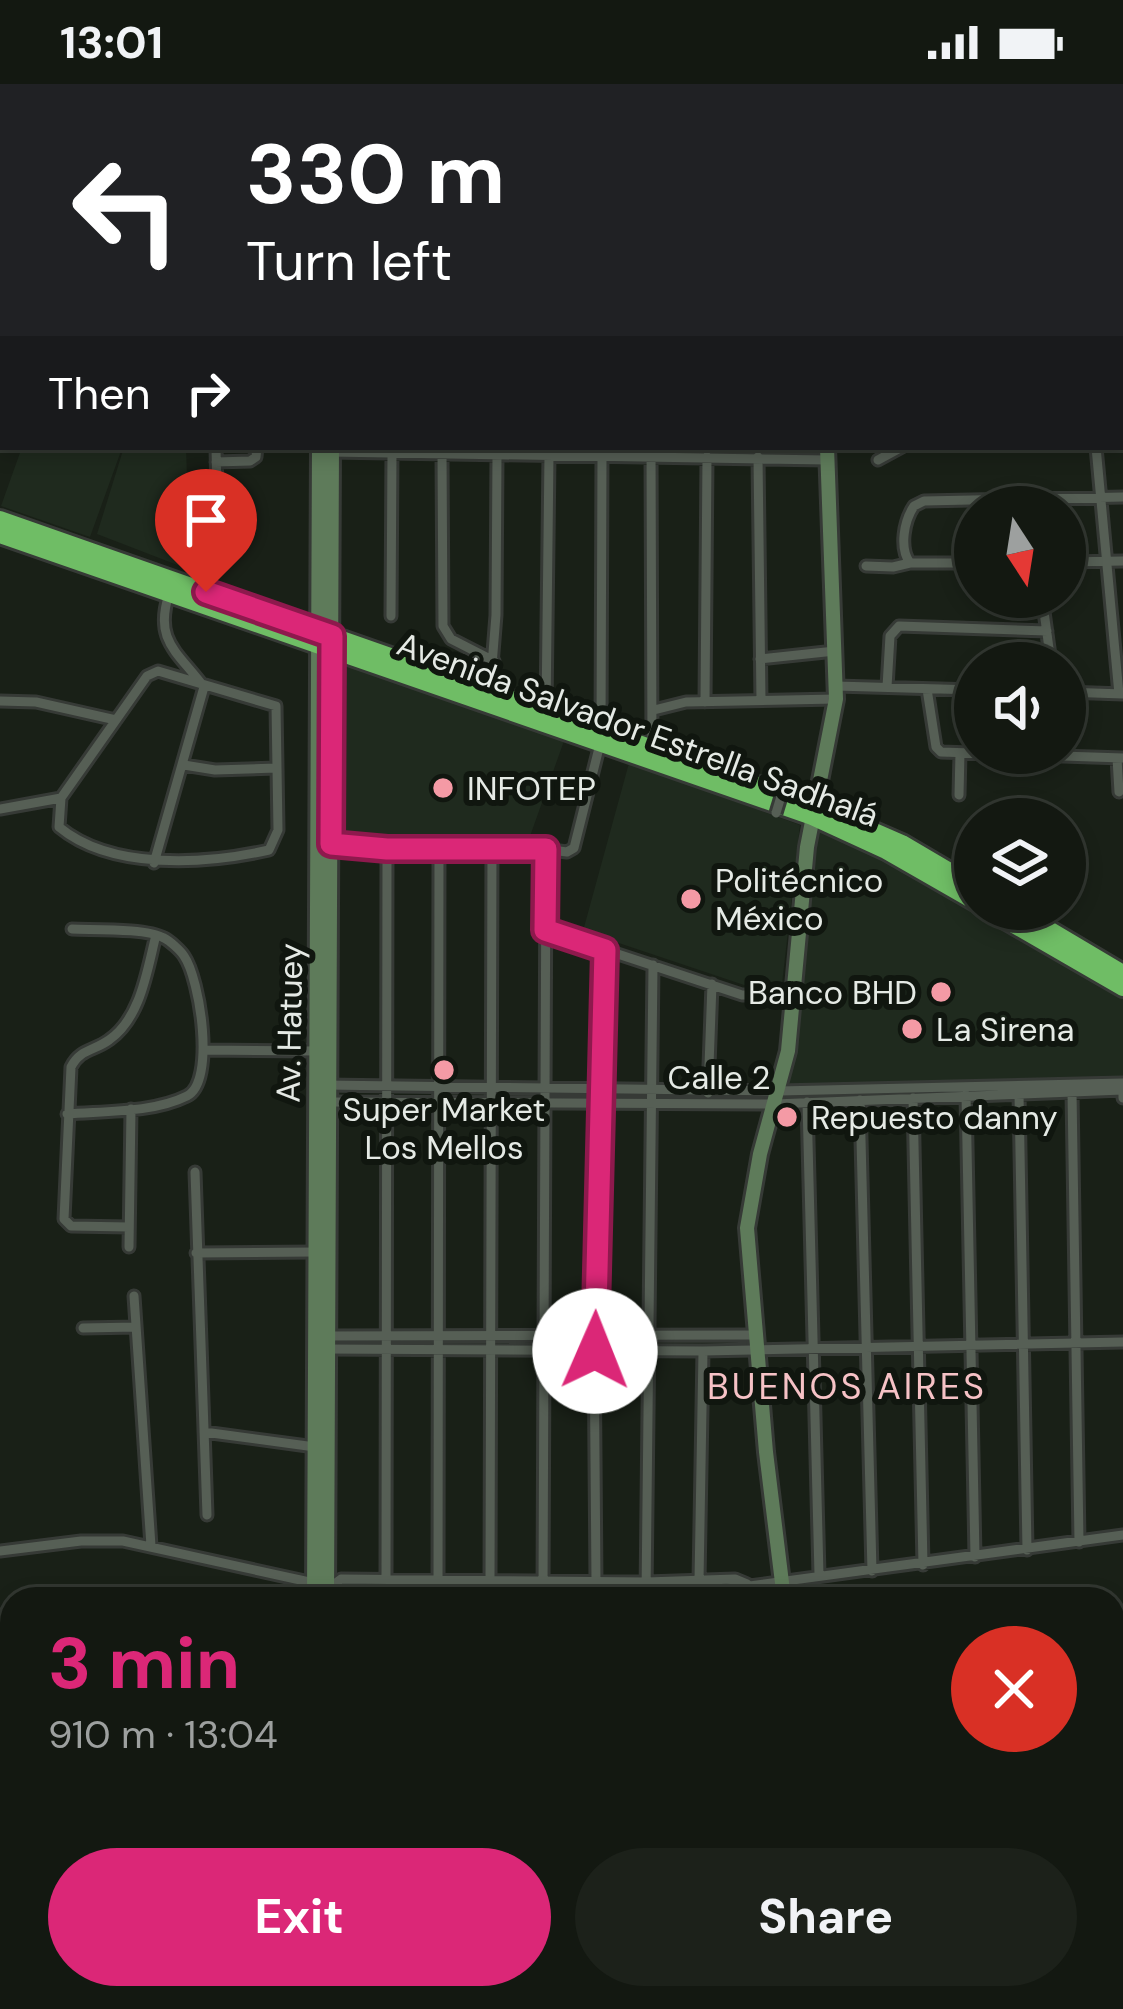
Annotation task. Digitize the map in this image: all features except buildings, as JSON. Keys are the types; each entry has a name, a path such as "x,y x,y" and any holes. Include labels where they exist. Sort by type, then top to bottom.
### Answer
{"highway":[{"name":"Avenida Salvador Estrella Sadhalá","path":"0,519 204,599 902,843 954,874"},
{"name":"Avenida Salvador Estrella Sadhalá","path":"0,535 170,594 204,599"},
{"name":"Avenida Salvador Estrella Sadhalá","path":"325,641 490,690 601,738"},
{"name":"Avenida Salvador Estrella Sadhalá","path":"813,811 954,890"},
{"path":"1022,930 1123,988"},
{"path":"1050,930 1123,973"}],"main road":[{"name":"Av. Hatuey","path":"323,1587 326,450"},
{"path":"782,1587 747,1228 794,995 813,811 836,692 828,454"},
{"name":"Av. Hatuey","path":"323,1587 315,1447 322,1342 314,1252 323,1093 316,1051 324,844"}],"street":[{"path":"204,599 218,543 216,450"},
{"path":"216,462 250,461 257,450"},
{"path":"326,450 602,456 651,452 758,458 828,454"},
{"path":"878,460 896,450"},
{"path":"1086,693 1121,694 1119,627 1096,450"},
{"path":"391,616 392,452"},
{"path":"650,755 654,710 651,452"},
{"path":"442,453 443,626 451,639 494,661"},
{"path":"490,690 497,454"},
{"path":"546,712 550,455"},
{"path":"324,844 567,852 574,848 601,738 602,456"},
{"path":"705,702 707,457"},
{"path":"758,458 761,700"},
{"path":"908,561 907,520 919,503 1123,497"},
{"path":"1086,562 1123,561"},
{"path":"866,566 954,562"},
{"path":"170,594 162,619 164,633 204,687"},
{"path":"1045,618 1048,642"},
{"path":"887,688 890,636 899,626 1047,631"},
{"path":"760,659 835,651"},
{"path":"154,671 204,687 276,706 278,835 266,851 154,863 80,840 59,827 61,798 154,671"},
{"path":"154,863 204,687"},
{"path":"654,710 667,704 887,688 954,690"},
{"path":"927,689 936,747 954,753"},
{"path":"0,701 36,702 116,720"},
{"path":"1086,757 1120,758 1119,792"},
{"path":"184,765 215,770 276,768"},
{"path":"959,795 960,774"},
{"path":"776,813 783,790"},
{"path":"0,809 61,798"},
{"path":"328,1587 341,1580 386,1580 438,1587 439,848"},
{"path":"489,1587 492,848"},
{"path":"386,1580 387,849"},
{"path":"546,849 543,1587 596,1582 621,1587"},
{"path":"67,1114 131,1109 192,1094 203,1072 204,1050 196,990 186,958 156,935 72,929"},
{"path":"545,930 747,996 794,995"},
{"path":"129,1227 66,1223 67,1114 74,1060 110,1040 132,1014 156,935"},
{"path":"596,1582 594,1334 605,950"},
{"path":"646,1587 653,965"},
{"path":"707,1104 712,984"},
{"path":"204,1050 316,1051"},
{"name":"Calle 2","path":"323,1093 386,1086 709,1089 807,1102 831,1095 860,1100 966,1092 1123,1090"},
{"name":"Calle 2","path":"323,1093 386,1102 598,1105 1123,1090"},
{"path":"966,1092 975,1558"},
{"path":"1072,1092 1079,1542"},
{"path":"1019,1094 1027,1550"},
{"path":"914,1098 923,1565"},
{"path":"860,1100 872,1571"},
{"path":"807,1102 818,1575"},
{"path":"129,1247 131,1109"},
{"path":"195,1172 207,1515"},
{"path":"196,1253 314,1252"},
{"path":"134,1296 151,1546"},
{"path":"83,1328 136,1327"},
{"path":"322,1342 386,1334 594,1334 814,1346 1123,1342"},
{"path":"322,1342 439,1351 703,1351 757,1342"},
{"path":"699,1581 703,1351"},
{"path":"204,1432 315,1447"},
{"path":"738,1587 1123,1535"},
{"path":"0,1548 103,1539 151,1546 311,1587"},
{"path":"670,1587 735,1579 747,1584"}],"shaded area":[{"path":"21,450 121,451 90,537 1,506"},
{"path":"123,450 186,450 189,532 180,566 97,534"},
{"name":"INFOTEP","path":"340,659 564,741 529,839 340,835"},
{"name":"Politécnico México","path":"629,763 800,825 782,984 747,986 583,931"},
{"path":"812,817 954,898 954,930 1009,930 1123,995 1123,1079 780,1091"}],"place":[{"name":"INFOTEP","path":"443,788"},
{"name":"Politécnico México","path":"691,899"},
{"name":"Banco BHD","path":"941,992"},
{"name":"La Sirena","path":"912,1029"},
{"name":"Super Market Los Mellos","path":"444,1070"},
{"name":"Repuesto danny","path":"787,1117"}],"district":[{"name":"BUENOS AIRES","path":"847,1386"}],"route":[{"path":"206,592 332,636 331,844 387,849 546,849 545,930 605,950 595,1351"}]}
